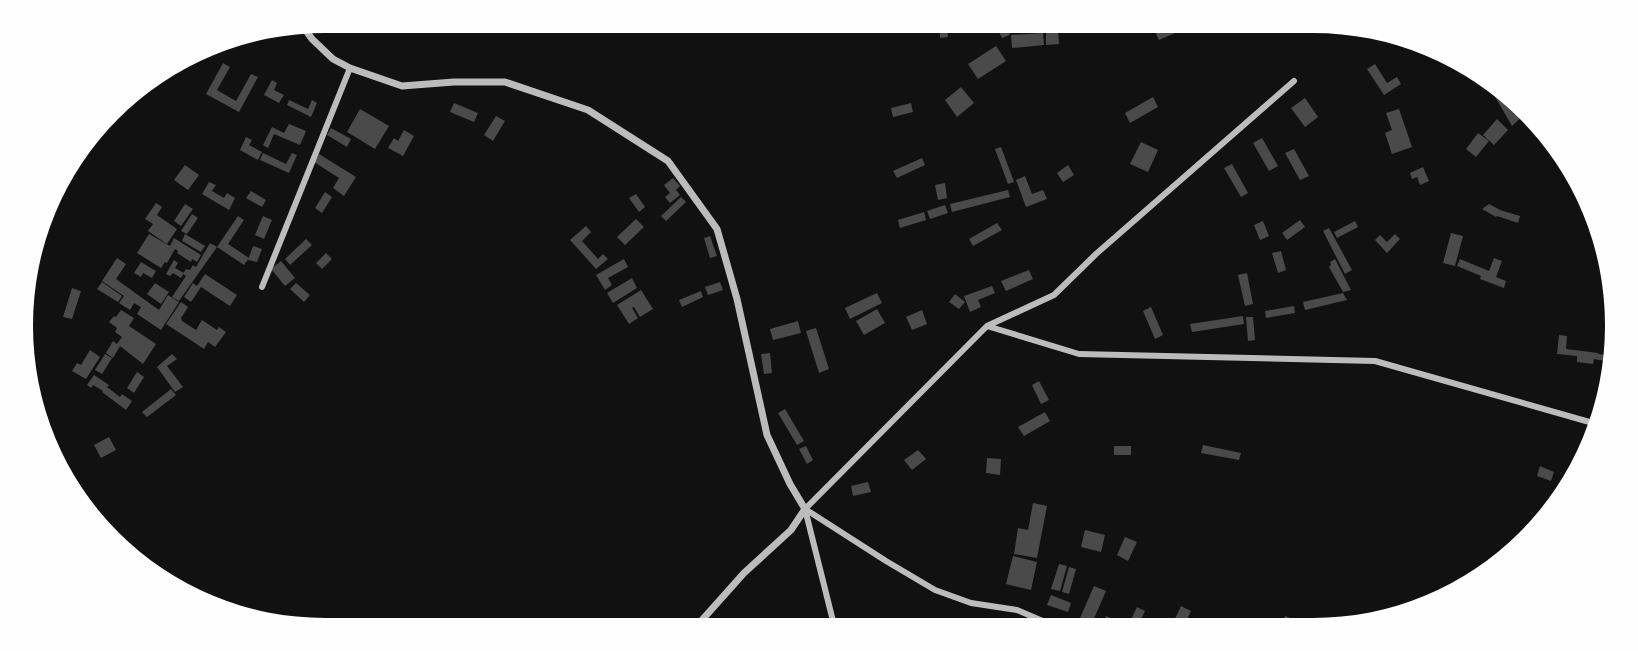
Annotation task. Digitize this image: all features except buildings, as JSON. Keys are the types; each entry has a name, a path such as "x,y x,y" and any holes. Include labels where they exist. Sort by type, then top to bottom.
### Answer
{"street":[{"path":"308,34 333,59 350,68 402,86 505,82 588,110 667,161 717,229 737,299 767,435 805,509 832,618"},
{"path":"262,287 350,68"},
{"path":"704,618 744,573 791,530 805,509 987,326 1054,295 1294,81"},
{"path":"987,326 1079,354 1375,360 1588,422"},
{"path":"805,509 935,590 971,603 1017,610 1036,618"}]}
